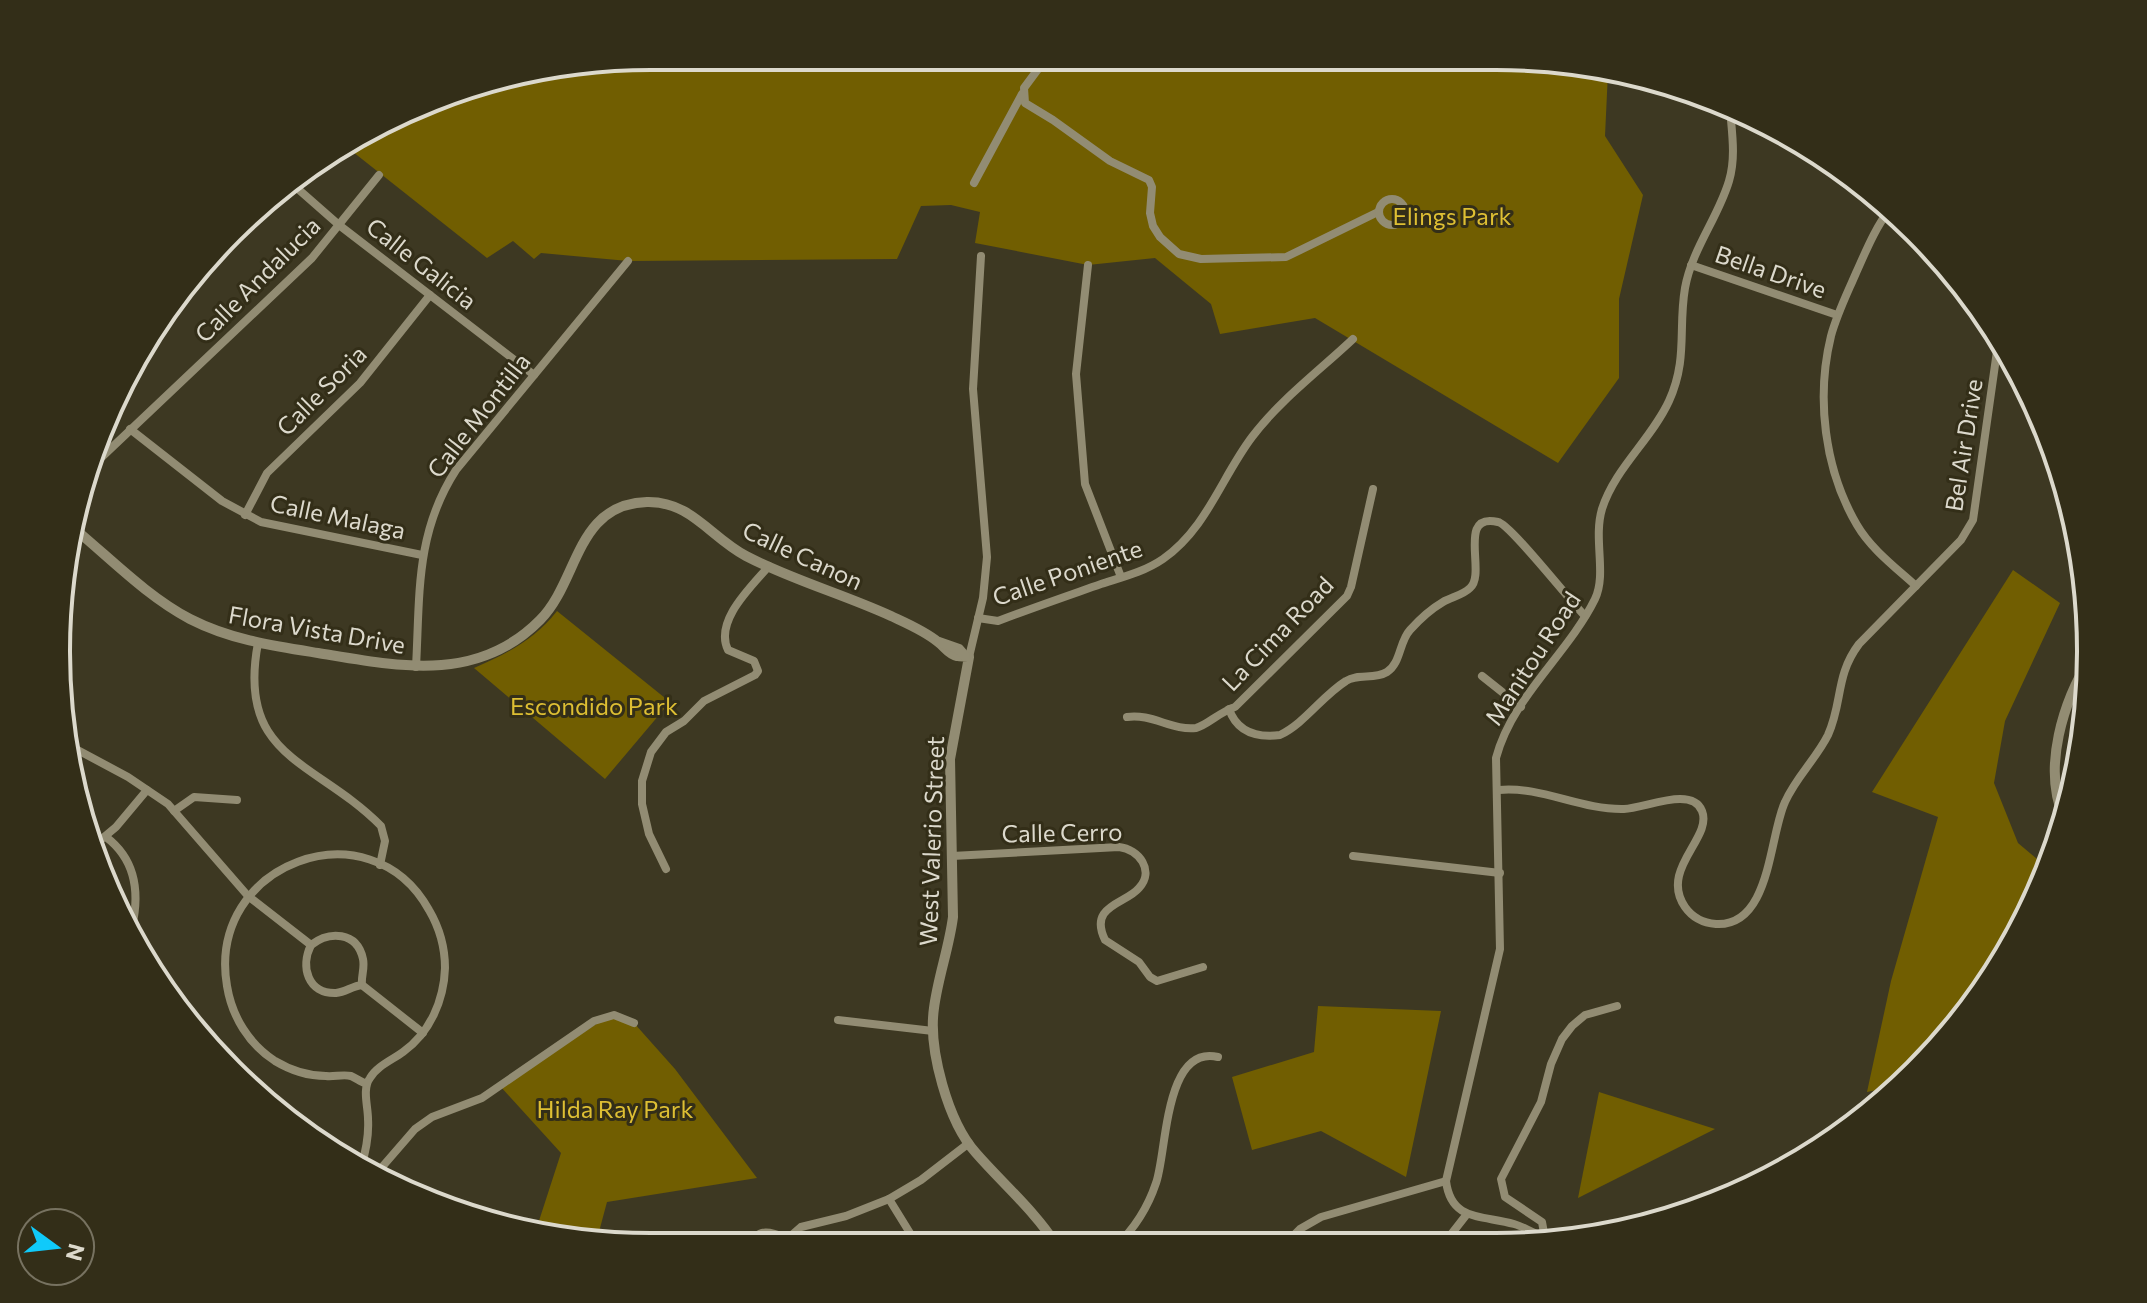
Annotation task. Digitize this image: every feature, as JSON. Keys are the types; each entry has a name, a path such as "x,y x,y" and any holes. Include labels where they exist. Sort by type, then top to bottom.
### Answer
{"street":[{"path":"974,183 1038,70"},
{"path":"1023,93 1025,103 1110,161 1149,180 1153,226 1179,254 1201,259 1286,257 1378,212"},
{"name":"Manitou Road","path":"1446,1181 1500,949 1496,758 1500,743 1521,707 1581,625 1594,602 1600,582 1597,539 1608,494 1660,418 1677,381 1682,357 1685,288 1691,265 1730,178 1733,145 1731,120"},
{"name":"Calle Andalucia","path":"105,453 312,258 379,175"},
{"name":"Calle Galicia","path":"298,190 339,225 534,375"},
{"path":"1884,218 1837,315 1824,382 1826,427 1829,450 1850,512 1865,537 1916,586"},
{"name":"West Valerio Street","path":"981,256 973,389 987,557 950,759 953,917 934,1007 933,1031 944,1087 969,1143 1047,1233"},
{"name":"Calle Montilla","path":"416,667 422,555 431,519 449,482 628,261"},
{"path":"1088,265 1076,374 1085,484 1121,577"},
{"name":"Bella Drive","path":"1691,265 1837,315"},
{"name":"Calle Soria","path":"245,515 267,473 367,375 430,295"},
{"name":"Calle Poniente","path":"978,618 998,621 1150,567 1182,544 1204,519 1229,472 1254,435 1274,412 1353,339"},
{"name":"Bel Air Drive","path":"1499,790 1538,792 1600,808 1642,807 1681,797 1692,799 1700,806 1703,822 1678,878 1682,902 1692,915 1707,923 1724,924 1739,918 1752,905 1765,880 1786,800 1832,726 1842,672 1849,657 1961,540 1973,520 1996,356"},
{"name":"Calle Malaga","path":"130,429 222,501 245,515 277,526 422,555"},
{"name":"La Cima Road","path":"1127,717 1142,716 1185,728 1197,728 1235,707 1347,596 1373,489"},
{"name":"Calle Canon","path":"486,655 519,638 543,618 561,591 587,535 612,513 633,504 660,503 683,509 738,551 893,617 939,642 954,654 967,656"},
{"name":"La Cima Road","path":"1229,709 1242,730 1256,735 1280,735 1346,680 1386,673 1393,666 1410,630 1433,609 1473,586 1477,577 1473,537 1477,529 1488,522 1501,523 1512,531 1560,591 1585,616"},
{"name":"Flora Vista Drive","path":"82,535 167,605 222,634 258,643 416,667 452,665 486,655"},
{"path":"666,869 649,834 642,804 642,781 646,766 666,732 684,721 704,701 758,671 754,661 728,650 724,638 734,611 769,566"},
{"path":"258,643 254,696 265,728 280,748 381,826 385,836 380,865"},
{"path":"1482,676 1521,707"},
{"path":"2058,797 2055,785 2059,742 2070,697 2076,685"},
{"path":"79,751 160,797 248,896 311,945"},
{"path":"102,840 147,790"},
{"path":"174,811 194,797 237,800"},
{"path":"106,837 122,853 134,874 134,916"},
{"name":"Calle Cerro","path":"952,856 1129,848 1142,858 1145,878 1136,891 1117,901 1106,912 1101,928 1105,940 1139,962 1157,981 1203,967"},
{"path":"363,1156 368,1136 367,1084 371,1076 423,1033 437,1006 445,966 441,937 421,897 400,876 380,865 350,856 309,858 277,871 248,896 230,932 225,961 228,994 241,1025 263,1052 285,1067 310,1075 351,1076 367,1084"},
{"path":"1353,856 1500,873"},
{"path":"331,935 341,935 353,942 364,962 362,985 333,993 316,987 305,967 311,945 331,935"},
{"path":"362,985 423,1033"},
{"path":"1543,1231 1540,1219 1505,1197 1501,1179 1541,1102 1551,1064 1562,1039 1585,1015 1617,1006"},
{"path":"382,1167 415,1129 432,1117 482,1098 594,1021 614,1015 634,1023"},
{"path":"838,1020 933,1031"},
{"path":"1126,1233 1143,1212 1157,1182 1170,1108 1181,1074 1196,1059 1218,1057"},
{"path":"796,1233 801,1227 856,1213 889,1199 921,1180 969,1143"},
{"path":"1296,1233 1321,1217 1446,1181 1452,1201 1467,1214 1518,1224 1532,1232"},
{"path":"889,1199 910,1233"},
{"path":"1452,1233 1467,1214"}],"green space":[{"name":"Elings Park","path":"1496,70 1571,75 1608,81 1605,136 1643,195 1619,299 1619,378 1558,463 1315,318 1220,334 1211,304 1155,258 1088,265 975,243 980,212 951,205 921,206 897,259 628,261 541,253 534,259 513,241 487,258 354,152 394,130 465,101 538,81 613,71"},
{"path":"2013,570 2060,603 2005,721 1994,783 2018,843 2038,860 2033,874 1999,942 1957,1005 1907,1063 1878,1090 1867,1092 1891,981 1938,817 1872,792"},
{"name":"Escondido Park","path":"557,611 670,702 605,779 474,668 520,645"},
{"path":"1318,1006 1441,1011 1406,1177 1321,1131 1252,1150 1232,1077 1314,1052"},
{"name":"Hilda Ray Park","path":"609,1016 634,1023 675,1069 757,1178 607,1202 599,1231 539,1222 561,1153 500,1086"},
{"path":"1599,1092 1715,1129 1578,1198"}]}
